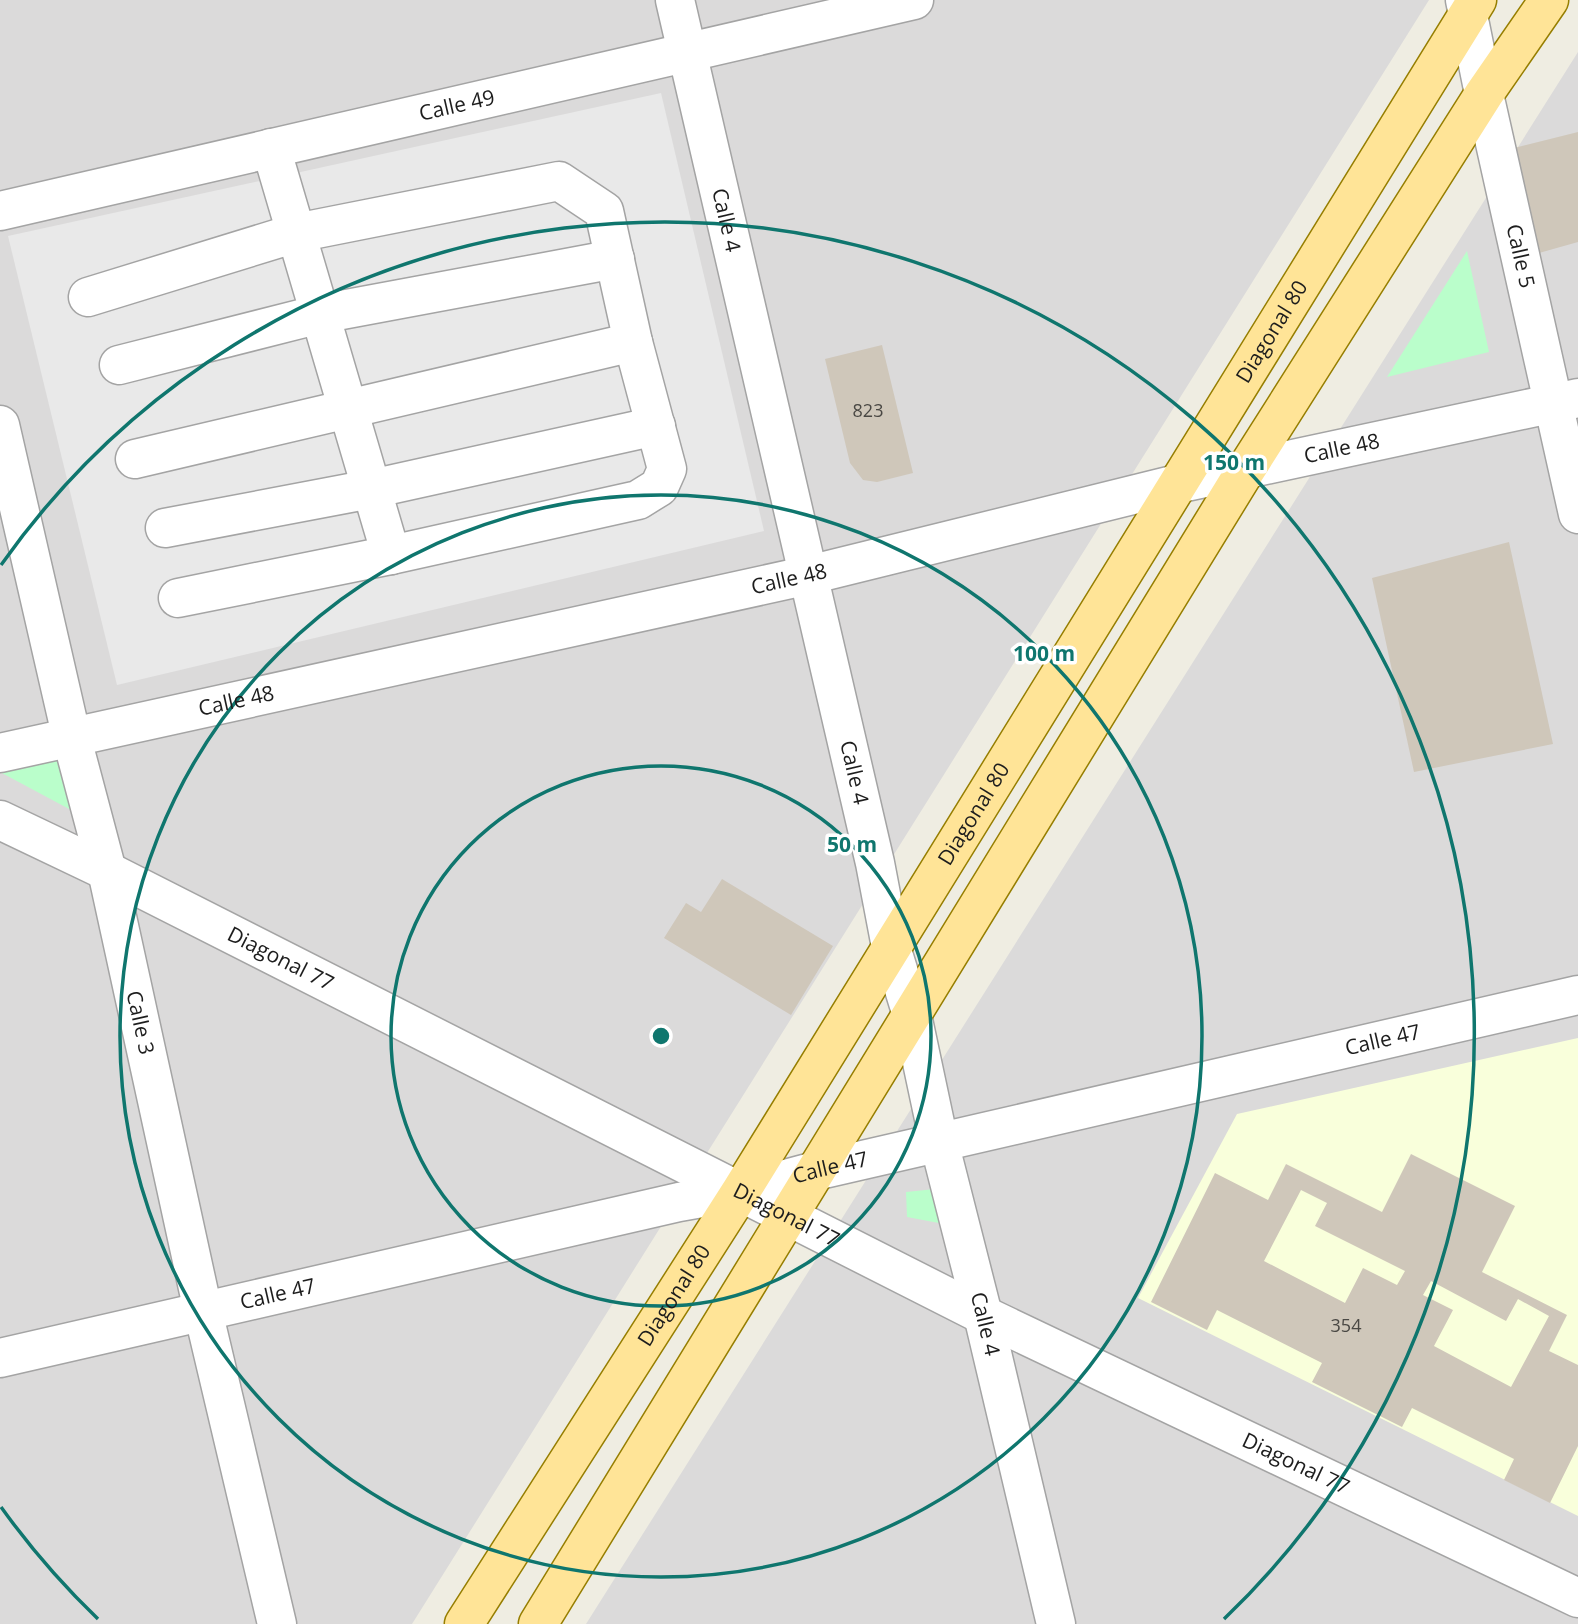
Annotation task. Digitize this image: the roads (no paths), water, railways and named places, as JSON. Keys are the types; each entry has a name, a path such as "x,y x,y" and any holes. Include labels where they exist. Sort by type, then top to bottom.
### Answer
{"main road":[{"path":"538,1624 1245,471 1484,94 1549,0"},
{"name":"Diagonal 80","path":"464,1624 741,1191 1470,5"}],"street":[{"name":"Calle 4","path":"675,0 875,863 891,947 912,1015 939,1142 1056,1624"},
{"name":"Calle 49","path":"0,211 914,0"},
{"name":"Calle 5","path":"1470,5 1484,94 1566,401 1578,514"},
{"path":"271,148 391,555"},
{"path":"88,297 296,233 559,181 604,211 667,469 659,488 638,500 391,555 178,598"},
{"path":"119,365 320,314 615,259"},
{"path":"135,459 634,342"},
{"name":"Calle 48","path":"0,753 808,575 1177,484 1566,401"},
{"name":"Calle 3","path":"0,425 72,739 107,871 203,1311 277,1624"},
{"path":"166,528 371,489 656,426"},
{"name":"Diagonal 77","path":"0,820 107,871 983,1315 1578,1598"},
{"name":"Calle 47","path":"0,1358 679,1202 741,1191 815,1171 1578,995"}]}
